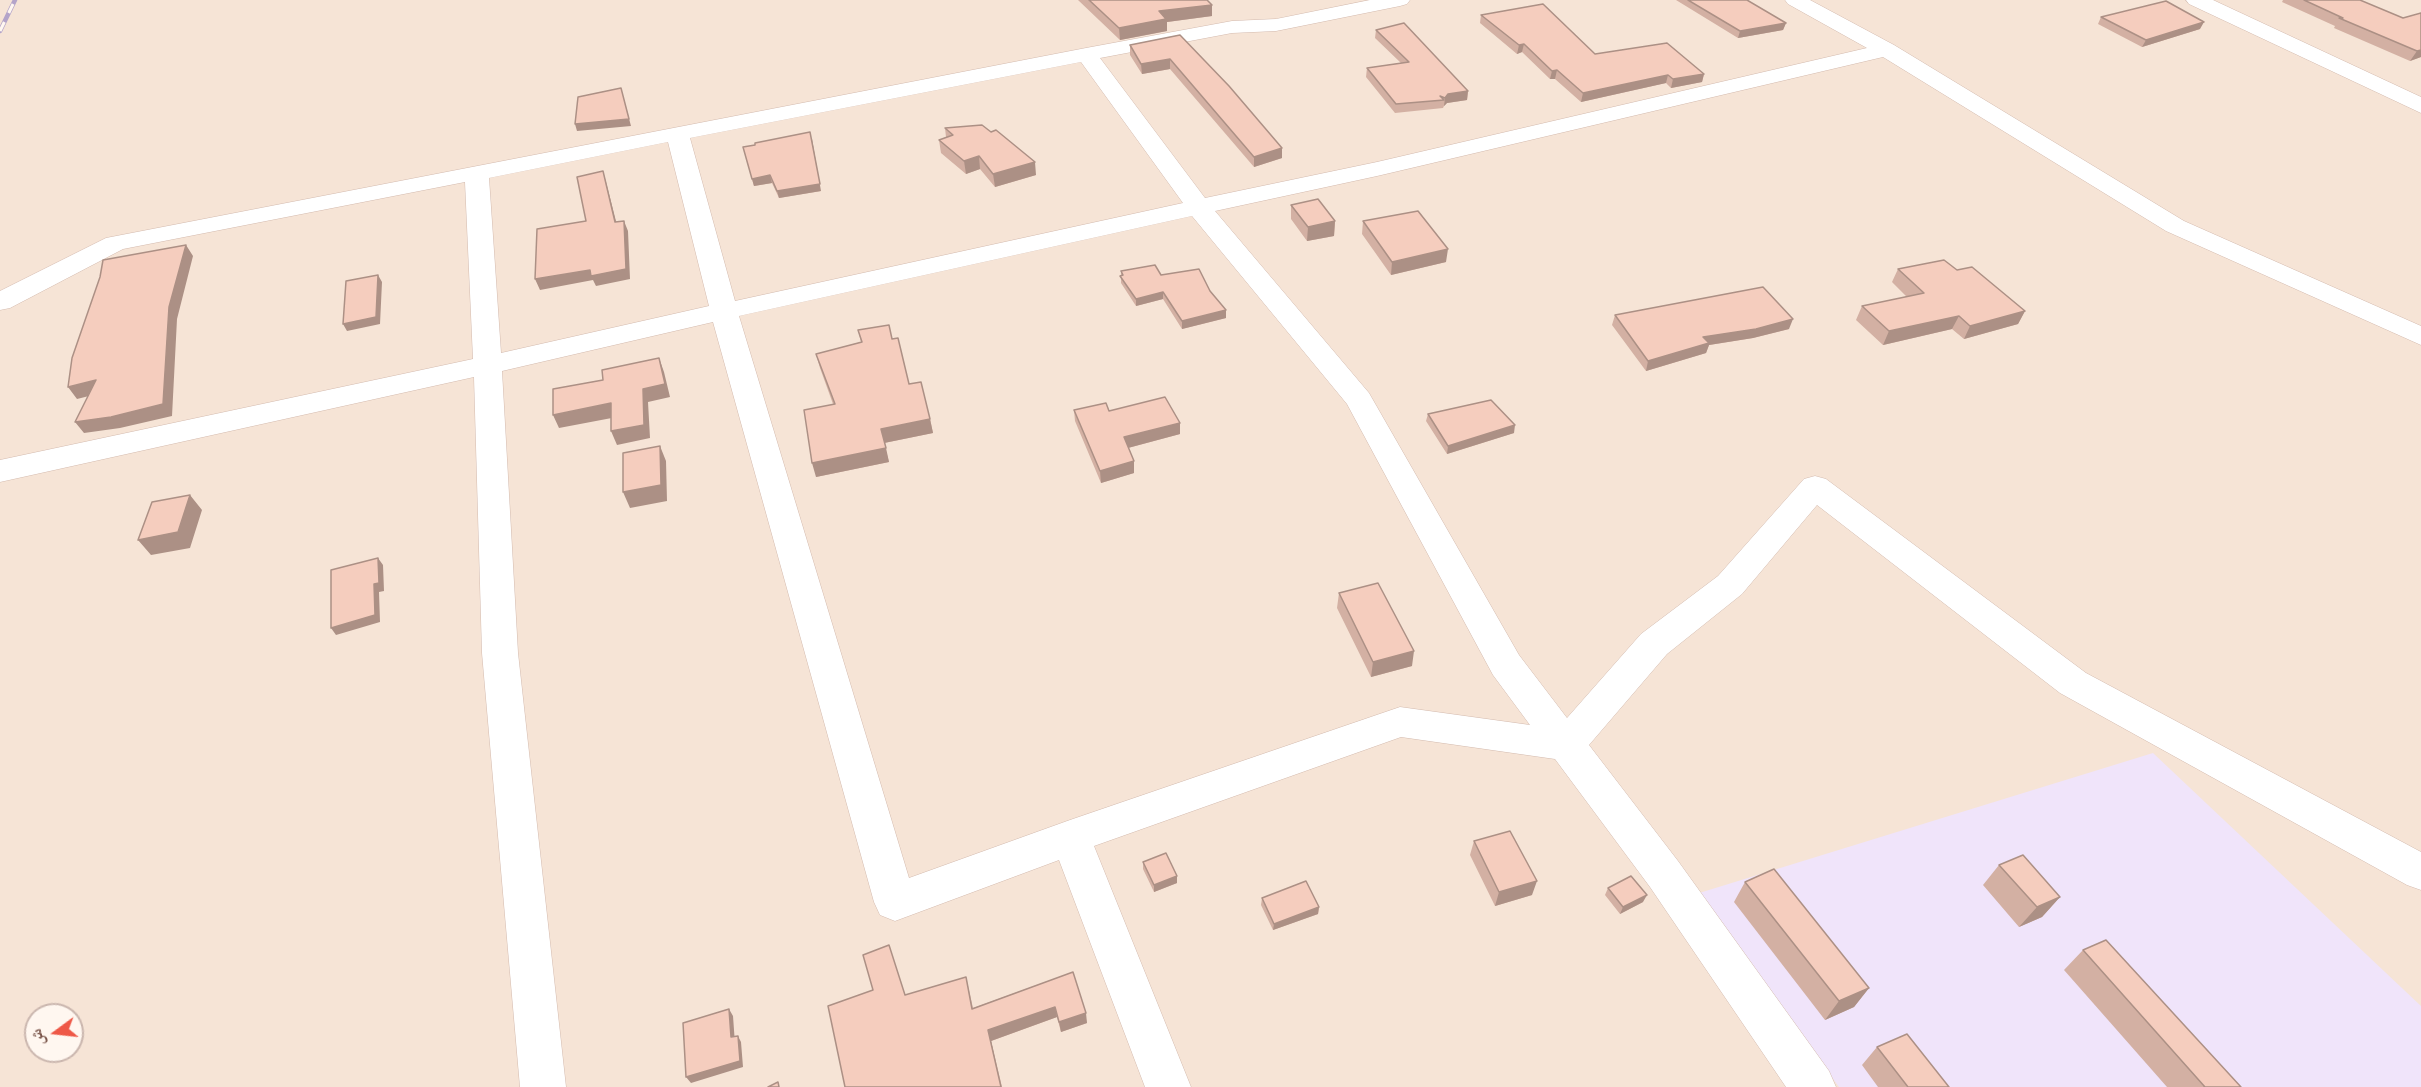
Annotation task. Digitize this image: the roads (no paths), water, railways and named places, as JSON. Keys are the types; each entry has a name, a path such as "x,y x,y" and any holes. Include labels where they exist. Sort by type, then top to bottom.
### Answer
{"street":[{"path":"0,302 115,243 1086,54 1232,27 1276,25 1400,0"},
{"path":"1795,0 1886,51 2175,226 2421,336"},
{"path":"2196,0 2281,38 2421,106"},
{"path":"0,471 488,365 967,256 1199,208 1886,51"},
{"path":"1086,54 1199,208 1359,400 1506,665 1664,874 1812,1087"},
{"path":"677,133 724,311 895,902 1070,837 1400,722 1566,745"},
{"path":"476,172 483,258 500,653 543,1087"},
{"path":"1566,745 1654,644 1730,585 1815,487 2073,683 2421,872"},
{"path":"1070,837 1168,1087"}],"railway":[{"path":"0,31 15,0"}]}
